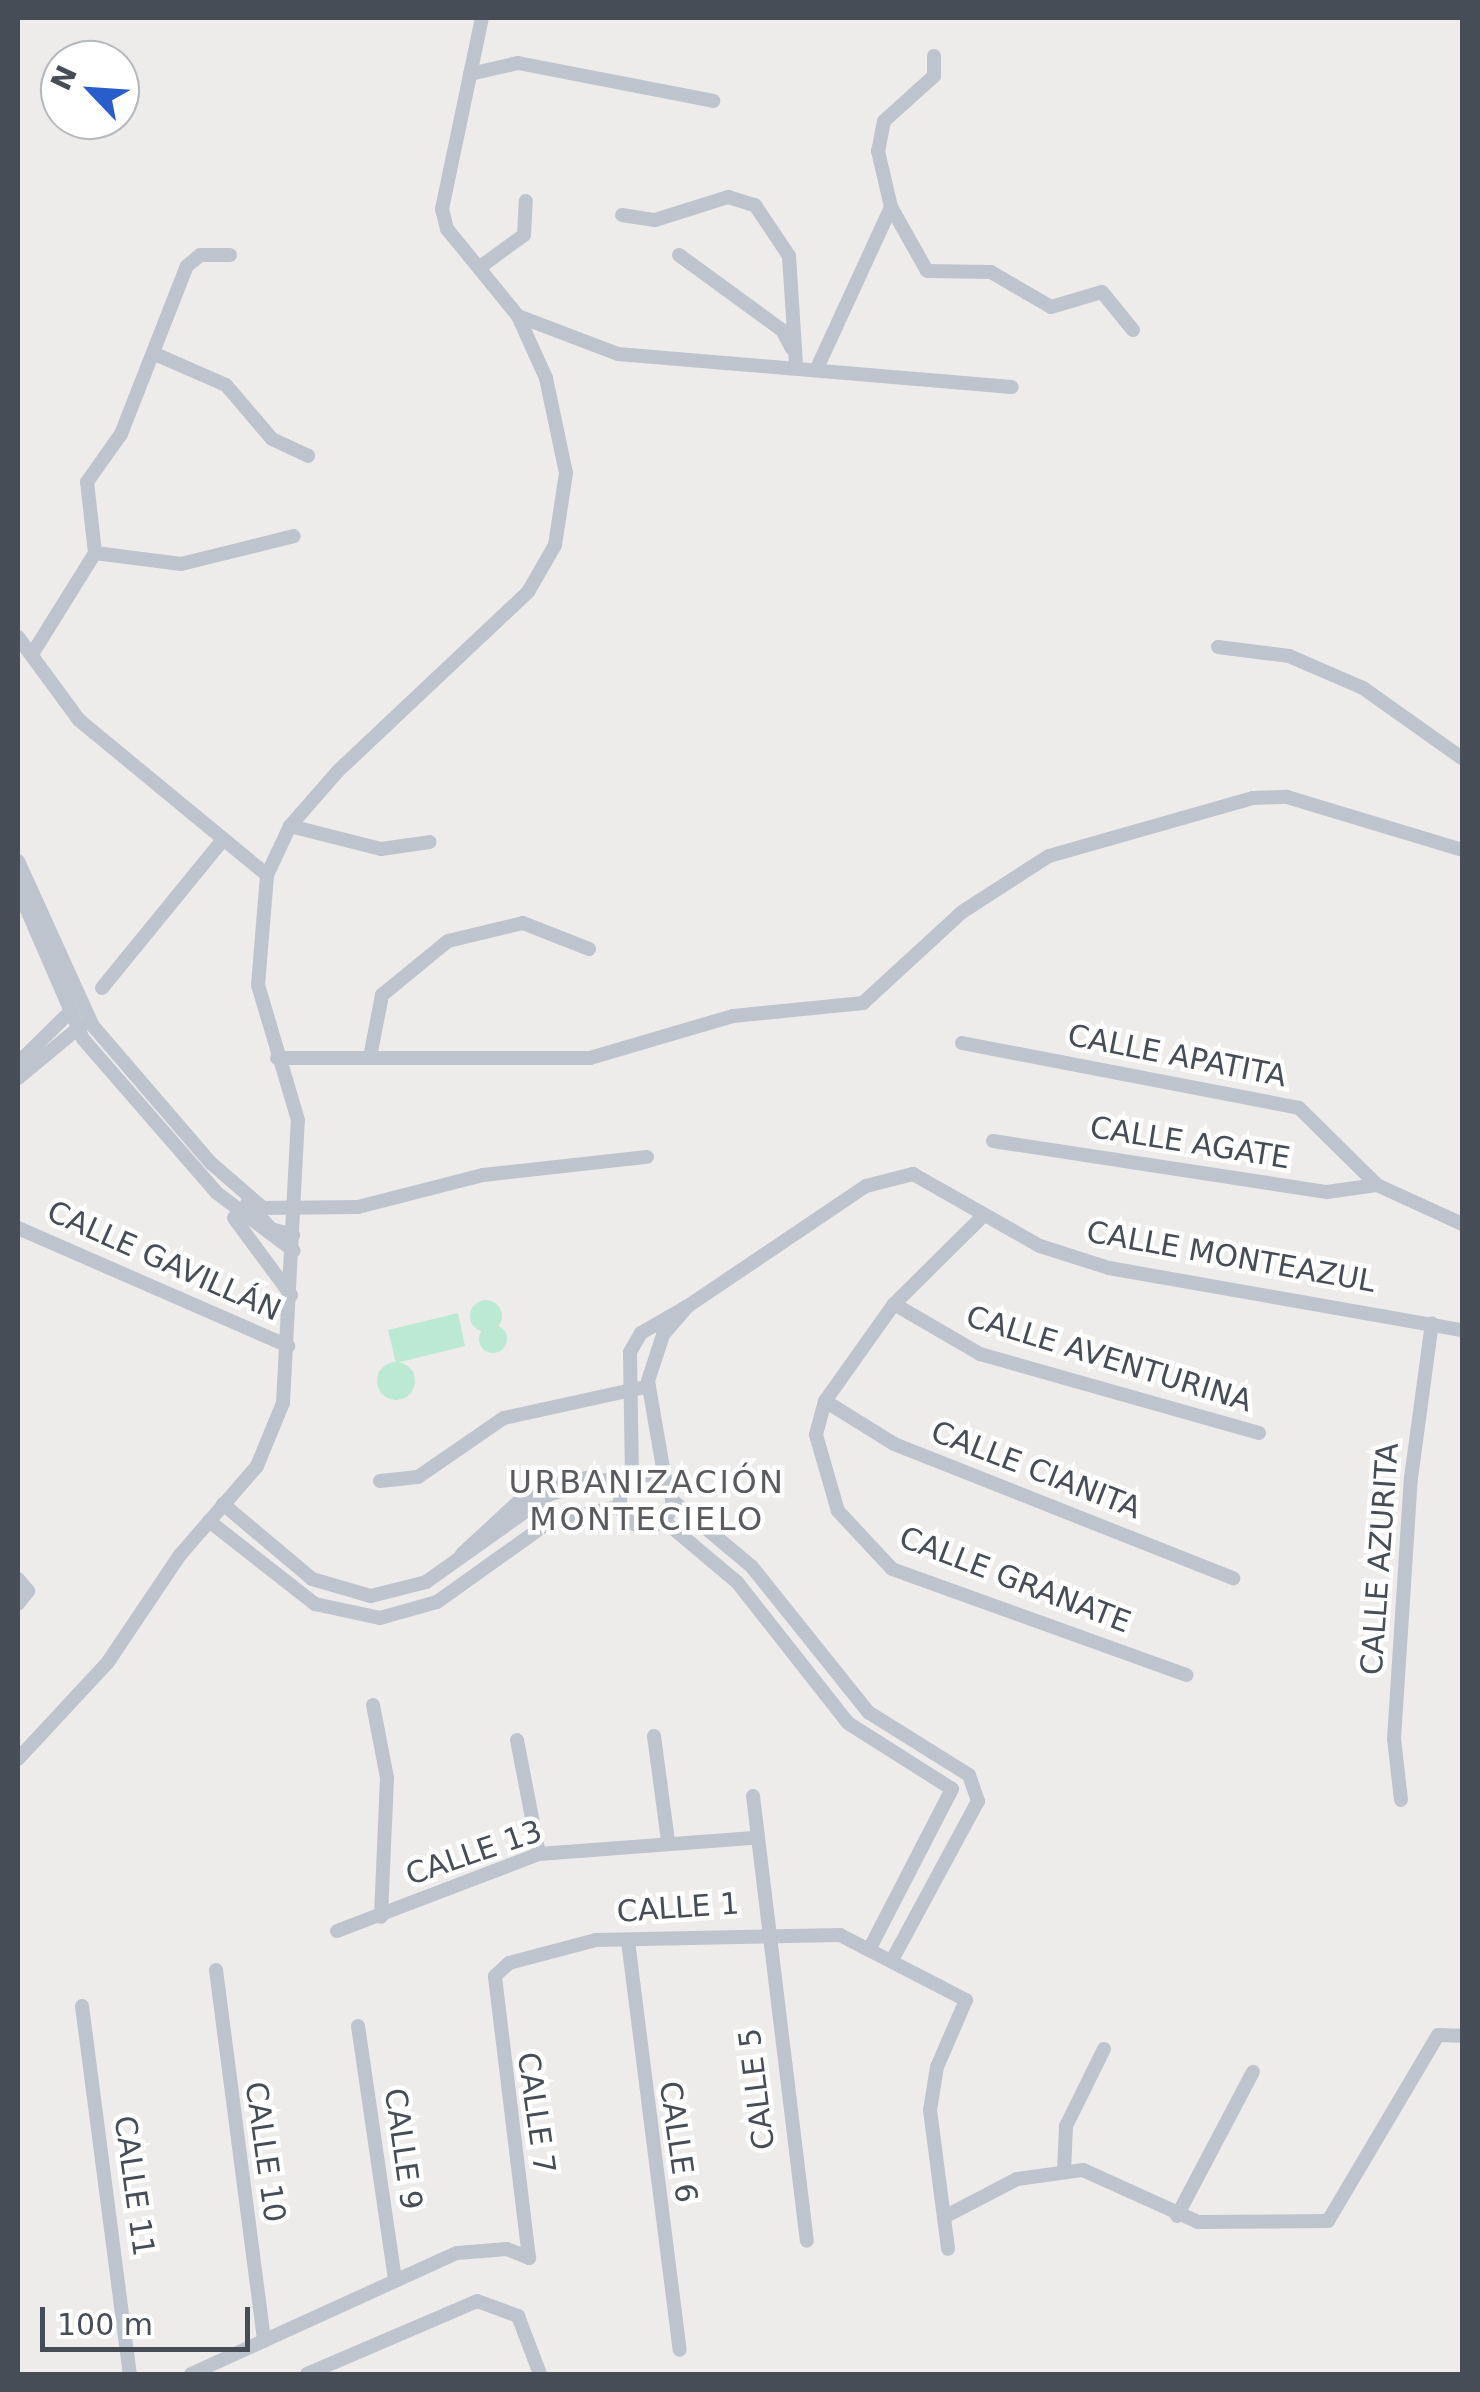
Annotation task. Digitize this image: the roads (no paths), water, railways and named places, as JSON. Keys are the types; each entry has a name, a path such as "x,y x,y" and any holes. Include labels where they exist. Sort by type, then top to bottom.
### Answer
{"street":[{"path":"18,1759 108,1662 209,1522 257,1466 283,1403 298,1120 258,985 267,875 290,826 528,592 555,545 566,472 546,378 518,316 442,209 482,18"},
{"path":"934,56 934,76 879,135 878,170 891,208 927,271 991,272 1051,307 1102,292 1133,330"},
{"path":"470,74 518,63 713,101"},
{"path":"622,215 655,220 728,197 755,206 789,256 796,364"},
{"path":"480,267 524,235 526,201"},
{"path":"818,366 891,208"},
{"path":"34,651 95,553 87,482 121,434 188,266 200,255 230,255"},
{"path":"679,255 782,330 796,364"},
{"path":"518,316 618,354 796,364 1012,387"},
{"path":"156,354 226,385 272,439 308,456"},
{"path":"95,553 181,564 294,536"},
{"path":"18,637 34,651 79,720 172,789 222,840 267,875"},
{"path":"1218,647 1289,656 1363,688 1462,758"},
{"path":"277,1058 590,1058 733,1016 863,1003 962,912 1049,856 1253,798 1287,797 1462,850"},
{"path":"290,826 392,850 430,842"},
{"path":"102,988 222,840"},
{"path":"18,861 74,1009"},
{"path":"18,889 83,1024 217,1193 291,1295"},
{"path":"370,1057 382,995 448,942 523,923 589,949"},
{"path":"18,1063 74,1009"},
{"path":"18,1078 83,1024"},
{"path":"83,1024 262,1221 294,1243"},
{"name":"CALLE APATITA","path":"962,1043 1299,1108 1377,1184 1462,1224"},
{"name":"CALLE AGATE","path":"993,1140 1327,1192 1377,1184"},
{"path":"228,1180 263,1208 292,1212 358,1207 482,1175 648,1157"},
{"name":"CALLE MONTEAZUL","path":"621,1506 629,1482 626,1389 641,1333 894,1174 929,1180 982,1216 1109,1268 1462,1330"},
{"path":"217,1193 294,1243"},
{"name":"CALLE GRANATE","path":"982,1216 894,1304 825,1401 816,1435 838,1512 892,1568 1186,1675"},
{"name":"CALLE GAVILLÁN","path":"18,1228 288,1346"},
{"name":"CALLE AVENTURINA","path":"894,1304 980,1354 1259,1433"},
{"name":"CALLE MONTEAZUL","path":"669,1493 649,1386 652,1357 688,1306"},
{"name":"CALLE AZURITA","path":"1401,1800 1394,1739 1410,1497 1432,1323"},
{"path":"380,1481 418,1477 504,1418 649,1386"},
{"name":"CALLE CIANITA","path":"825,1401 894,1444 1234,1578"},
{"path":"224,1504 312,1578 340,1590 395,1594 460,1559 550,1494 606,1480 669,1493 752,1567 868,1712 969,1775 978,1801 893,1958"},
{"path":"663,1520 669,1493"},
{"path":"209,1522 314,1604 380,1618 436,1602 549,1522 621,1506 642,1526 663,1520"},
{"path":"663,1520 737,1582 848,1722 952,1789 871,1946"},
{"path":"18,1579 28,1591 18,1604"},
{"path":"374,1705 387,1778 380,1916"},
{"path":"654,1736 668,1841"},
{"path":"517,1740 539,1854"},
{"name":"CALLE 5","path":"752,1796 753,1838 807,2241"},
{"name":"CALLE 13","path":"337,1931 539,1854 668,1841 753,1838"},
{"name":"CALLE 1","path":"495,1976 559,1947 628,1941 766,1930 871,1946 966,2000 936,2066 930,2110 946,2216"},
{"name":"CALLE 6","path":"628,1941 680,2350"},
{"name":"CALLE 10","path":"216,1970 264,2341"},
{"name":"CALLE 7","path":"394,2280 457,2253 529,2258 495,1976"},
{"name":"CALLE 11","path":"82,2006 130,2374"},
{"name":"CALLE 9","path":"358,2026 394,2280"},
{"path":"948,2249 946,2216 1016,2179 1064,2172 1105,2178 1177,2216 1328,2221 1438,2036 1462,2036"},
{"path":"1064,2172 1066,2126 1104,2049"},
{"path":"1177,2216 1254,2072"},
{"path":"191,2374 394,2280"},
{"path":"307,2374 476,2301 518,2316 540,2374"}],"district":[{"name":"URBANIZACIÓN MONTECIELO","path":"647,1502"}]}
